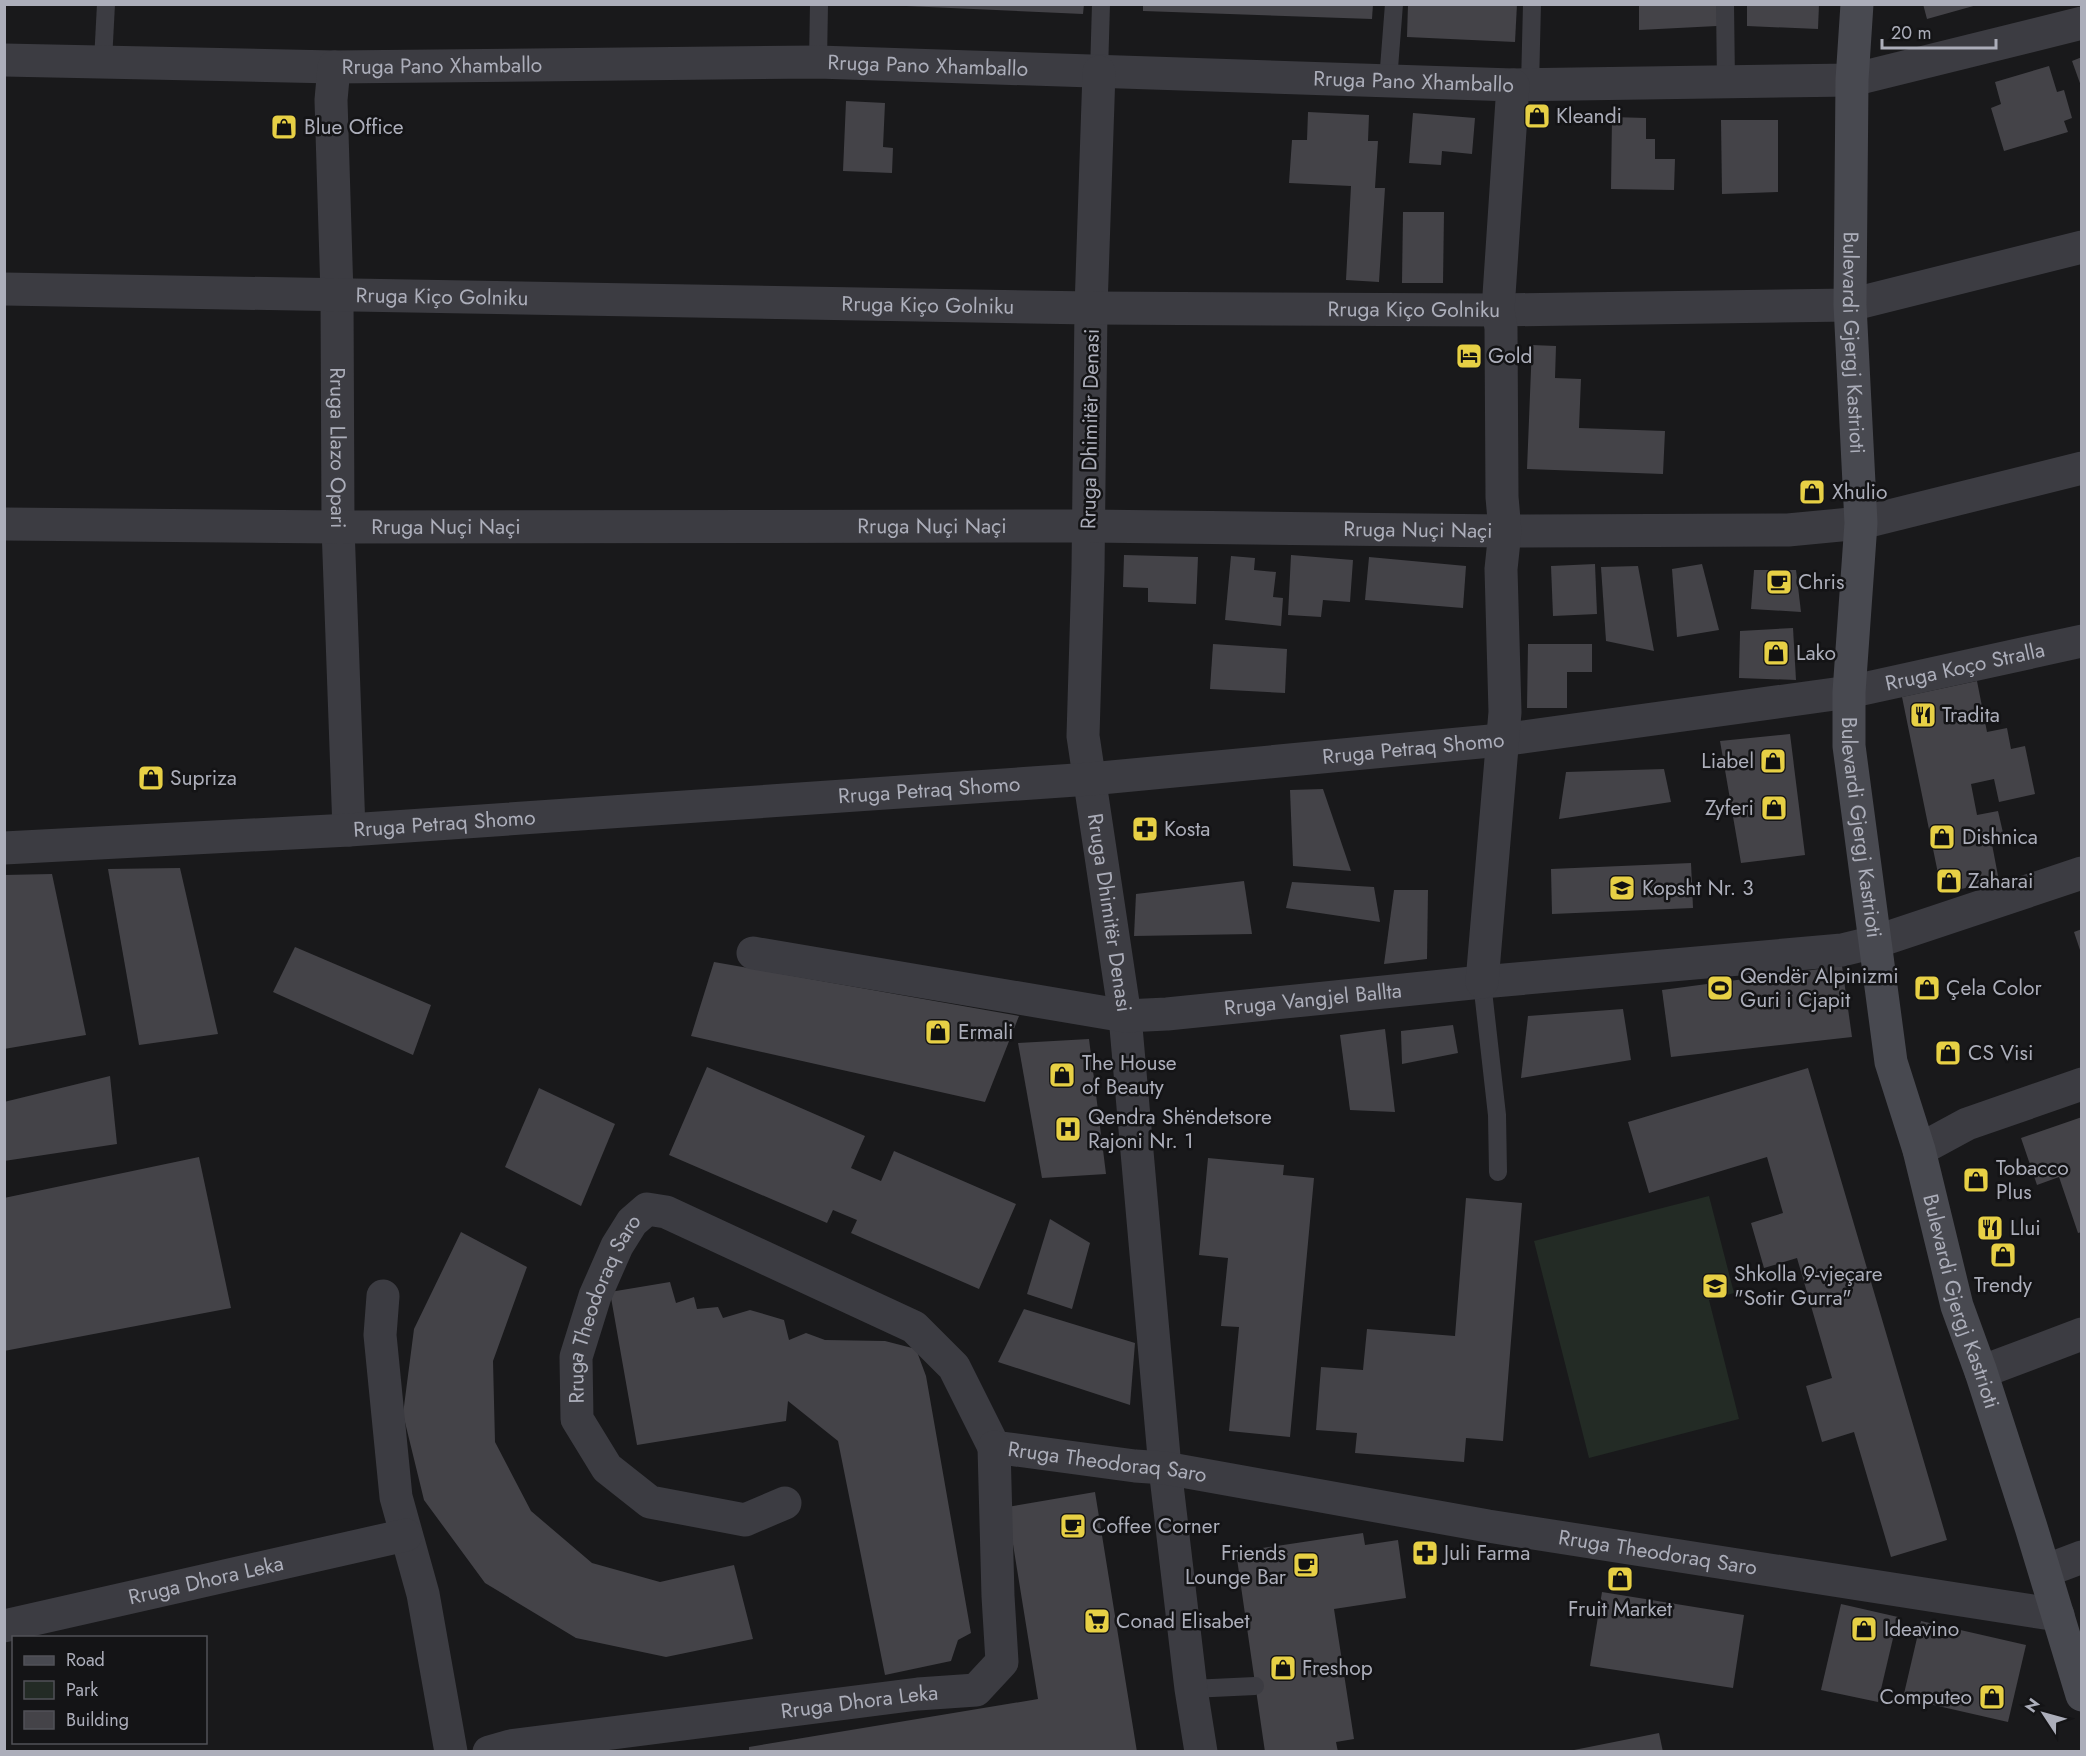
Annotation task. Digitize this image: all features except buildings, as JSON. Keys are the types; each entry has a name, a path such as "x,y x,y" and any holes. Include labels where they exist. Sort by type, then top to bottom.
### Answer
{"main road":[{"name":"Bulevardi Gjergj Kastrioti","path":"1857,4 1852,80 1850,305 1861,523 1849,692 1849,746 1875,942 1891,1062 1919,1150 1957,1306 1981,1372 2045,1570 2082,1695"}],"street":[{"name":"Rruga Pano Xhamballo","path":"4,60 334,67 818,62 1521,85 1852,80 2082,23"},
{"name":"Rruga Llazo Opari","path":"334,67 331,100 337,295 338,527 349,830"},
{"name":"Rruga Dhimitër Denasi","path":"1099,72 1091,308 1089,526 1083,736 1125,1016 1165,1468 1191,1689 1201,1752"},
{"path":"1482,982 1505,712 1501,569 1505,531 1502,497 1501,328 1498,310 1521,85"},
{"name":"Rruga Kiço Golniku","path":"4,289 1091,308 1498,310 1850,305 2082,247"},
{"name":"Rruga Nuçi Naçi","path":"4,524 338,527 1089,526 1505,531 1788,530 1861,523 2082,468"},
{"name":"Rruga Koço Stralla","path":"1849,692 2082,641"},
{"name":"Rruga Petraq Shomo","path":"4,848 349,830 1090,779 1502,740 1849,692"},
{"name":"Rruga Vangjel Ballta","path":"753,953 1125,1016 1167,1014 1482,982 1842,950 1875,942 2082,873"},
{"path":"1919,1150 1967,1124 2082,1084"},
{"name":"Rruga Theodoraq Saro","path":"785,1503 745,1520 650,1502 607,1468 577,1419 576,1357 595,1296 617,1246 632,1222 647,1209 666,1212 914,1327 954,1367 994,1447 1165,1468 1488,1526 2058,1614"},
{"path":"383,1296 380,1335 396,1497 423,1594 451,1752"},
{"path":"1981,1372 2082,1334"},
{"name":"Rruga Dhora Leka","path":"489,1752 510,1746 918,1694 976,1690 1002,1662 994,1447"},
{"name":"Rruga Dhora Leka","path":"4,1626 406,1535"},
{"path":"2045,1570 2082,1557"}],"lane":[{"path":"104,61 106,4"},
{"path":"818,62 819,4"},
{"path":"1099,72 1101,4"},
{"path":"1388,81 1394,4"},
{"path":"1521,85 1532,4"},
{"path":"1725,4 1726,82"},
{"path":"1482,982 1497,1115 1498,1172"},
{"path":"1191,1689 1255,1686"}],"green space":[{"path":"1709,1196 1734,1293 1709,1300 1739,1419 1589,1458 1534,1241"}],"place":[{"name":"Kleandi","path":"1537,116"},
{"name":"Blue Office","path":"284,127"},
{"name":"Gold","path":"1469,356"},
{"name":"Xhulio","path":"1812,492"},
{"name":"Chris","path":"1779,582"},
{"name":"Lako","path":"1776,653"},
{"name":"Tradita","path":"1923,715"},
{"name":"Liabel","path":"1773,761"},
{"name":"Supriza","path":"151,778"},
{"name":"Zyferi","path":"1774,808"},
{"name":"Kosta","path":"1145,829"},
{"name":"Dishnica","path":"1942,837"},
{"name":"Zaharai","path":"1949,881"},
{"name":"Kopsht Nr. 3","path":"1622,888"},
{"name":"Qendër Alpinizmi Guri i Cjapit","path":"1720,988"},
{"name":"Çela Color","path":"1927,988"},
{"name":"Ermali","path":"938,1032"},
{"name":"CS Visi","path":"1948,1053"},
{"name":"The House of Beauty","path":"1062,1075"},
{"name":"Qendra Shëndetsore Rajoni Nr. 1","path":"1068,1129"},
{"name":"Tobacco Plus","path":"1976,1180"},
{"name":"Llui","path":"1990,1228"},
{"name":"Trendy","path":"2003,1255"},
{"name":"Shkolla 9-vjeçare \"Sotir Gurra\"","path":"1715,1286"},
{"name":"Coffee Corner","path":"1073,1526"},
{"name":"Juli Farma","path":"1425,1553"},
{"name":"Friends Lounge Bar","path":"1306,1565"},
{"name":"Fruit Market","path":"1620,1579"},
{"name":"Conad Elisabet","path":"1097,1621"},
{"name":"Ideavino","path":"1864,1629"},
{"name":"Freshop","path":"1283,1668"},
{"name":"Computeo","path":"1992,1697"}]}
